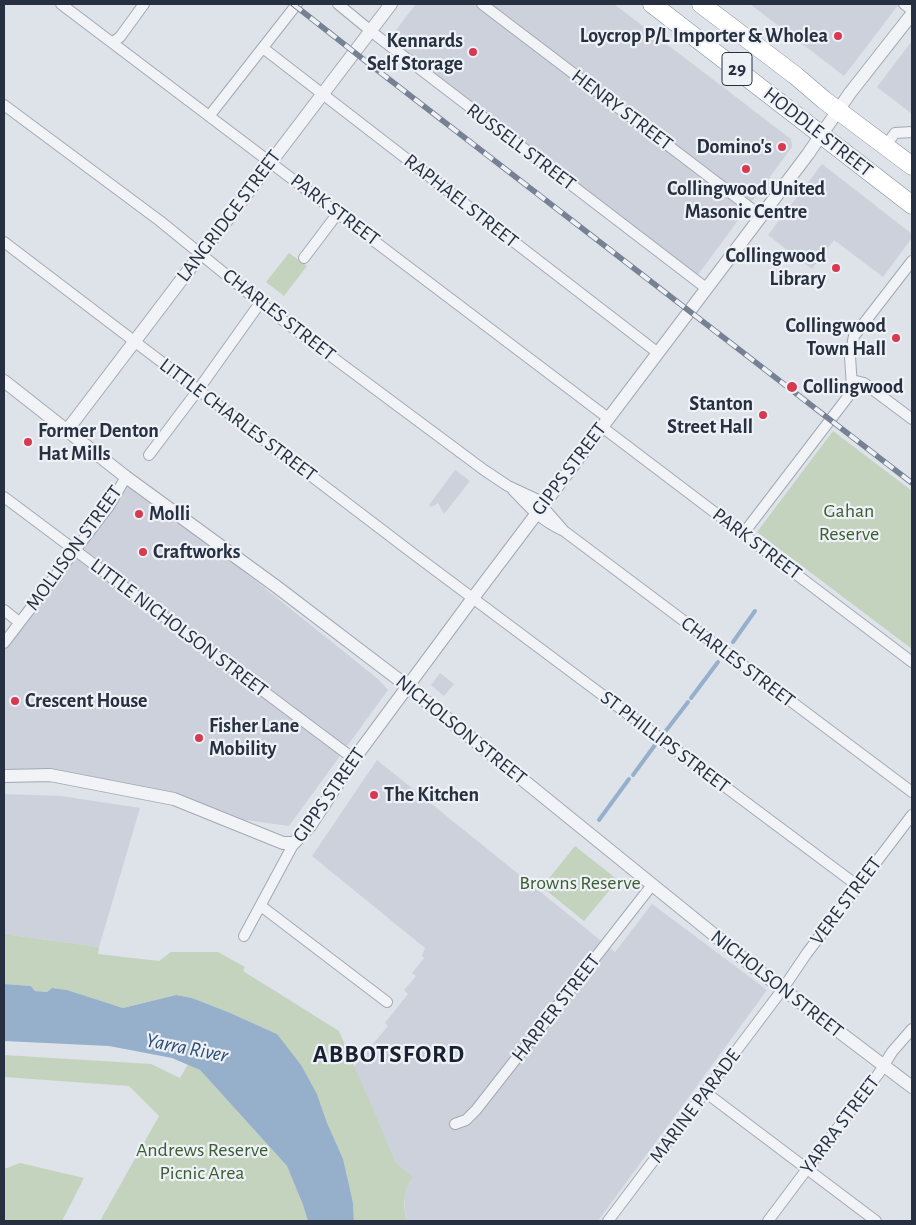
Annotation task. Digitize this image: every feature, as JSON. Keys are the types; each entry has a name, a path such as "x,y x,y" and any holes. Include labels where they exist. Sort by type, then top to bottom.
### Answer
{"highway":[{"name":"HODDLE STREET","path":"652,4 912,205"},
{"name":"HODDLE STREET","path":"702,4 796,76 838,111 912,166"}],"street":[{"name":"PARK STREET","path":"61,4 271,161 605,422 743,534 912,662"},
{"path":"113,42 120,37 144,4"},
{"path":"210,115 297,4"},
{"name":"RUSSELL STREET","path":"338,4 706,288"},
{"name":"LANGRIDGE STREET","path":"68,429 391,4"},
{"name":"HENRY STREET","path":"482,4 761,216"},
{"path":"904,4 912,10"},
{"name":"GIPPS STREET","path":"244,936 294,842 310,826 354,759 912,14"},
{"name":"RAPHAEL STREET","path":"263,48 658,353"},
{"name":"CHARLES STREET","path":"4,105 201,253 260,303 484,470 508,486 532,496 539,510 564,531 912,792"},
{"path":"886,146 895,133 912,132"},
{"path":"304,258 338,213"},
{"name":"LITTLE CHARLES STREET","path":"4,242 473,598"},
{"path":"743,534 847,398 852,388 850,356 854,336 912,260"},
{"path":"149,455 260,303"},
{"path":"852,380 864,383 912,420"},
{"name":"NICHOLSON STREET","path":"4,381 68,429 126,477 277,587 407,686 782,990 912,1087"},
{"name":"MOLLISON STREET","path":"4,643 109,506 126,477"},
{"name":"LITTLE NICHOLSON STREET","path":"4,497 354,759"},
{"name":"ST PHILLIPS STREET","path":"473,598 858,886"},
{"path":"4,610 19,622"},
{"path":"4,776 50,775 174,799 283,843 294,842"},
{"name":"VERE STREET","path":"782,990 807,953 912,815"},
{"name":"HARPER STREET","path":"455,1124 466,1120 476,1110 652,885"},
{"path":"261,906 387,1002"},
{"name":"MARINE PARADE","path":"608,1221 782,990"},
{"name":"YARRA STREET","path":"768,1221 892,1052 912,1029"},
{"path":"705,1092 876,1221"}],"shaded area":[{"path":"416,4 614,4 791,139 792,147 697,276 389,39"},
{"path":"750,4 899,4 844,76"},
{"path":"912,41 912,114 877,87"},
{"path":"822,164 912,234 912,238 883,277 834,240 812,269 768,235"},
{"path":"455,470 470,481 444,514 438,503 431,507 429,505"},
{"path":"126,477 378,679 388,690 289,826 217,816 96,783 4,776 4,643"},
{"path":"440,673 454,684 444,696 431,685"},
{"path":"377,760 615,952 652,904 767,990 598,1221 406,1221 404,1197 406,1187 412,1177 396,1163 353,1068 388,1026 385,1023 408,994 404,990 416,976 412,973 424,958 422,956 425,948 312,856"},
{"path":"4,794 61,796 140,808 99,947 4,934"}],"green space":[{"path":"289,253 307,266 284,296 266,282"},
{"name":"Gahan Reserve","path":"833,431 912,491 912,649 757,532"},
{"name":"Browns Reserve","path":"575,846 618,880 584,921 542,887"},
{"path":"4,934 99,947 98,954 159,961 171,952 218,952 245,967 243,971 339,1031 396,1163 413,1177 405,1193 406,1221 354,1221 353,1203 317,1094 277,1034 192,998 176,995 123,1008 67,990 52,988 47,992 35,991 31,986 4,984"},
{"name":"Andrews Reserve Picnic Area","path":"4,1055 151,1064 180,1078 188,1064 200,1070 287,1166 308,1221 100,1221 159,1116 129,1086 4,1077"},
{"path":"20,1163 84,1178 62,1221 4,1221 4,1169"}],"water":[{"name":"Yarra River","path":"4,984 31,986 35,991 47,992 52,988 67,990 123,1008 176,995 192,998 277,1034 301,1065 317,1094 343,1159 353,1203 354,1221 308,1221 287,1166 200,1070 172,1058 109,1046 4,1041"}],"waterway":[{"path":"733,642 755,611"},
{"path":"691,698 718,662"},
{"path":"665,732 688,702"},
{"path":"633,775 655,745"},
{"path":"599,820 629,779"}],"railway":[{"path":"293,4 912,483"}],"place":[{"name":"Loycrop P/L Importer & Wholea","path":"838,36"},
{"name":"Kennards Self Storage","path":"473,52"},
{"name":"Domino's","path":"782,147"},
{"name":"Collingwood United Masonic Centre","path":"746,169"},
{"name":"Collingwood Library","path":"836,268"},
{"name":"Collingwood Town Hall","path":"896,338"},
{"name":"Collingwood","path":"792,387"},
{"name":"Stanton Street Hall","path":"763,415"},
{"name":"Former Denton Hat Mills","path":"28,442"},
{"name":"Molli","path":"139,514"},
{"name":"Craftworks","path":"143,552"},
{"name":"Crescent House","path":"15,701"},
{"name":"Fisher Lane Mobility","path":"199,738"},
{"name":"The Kitchen","path":"374,795"}],"district":[{"name":"ABBOTSFORD","path":"389,1054"}]}
